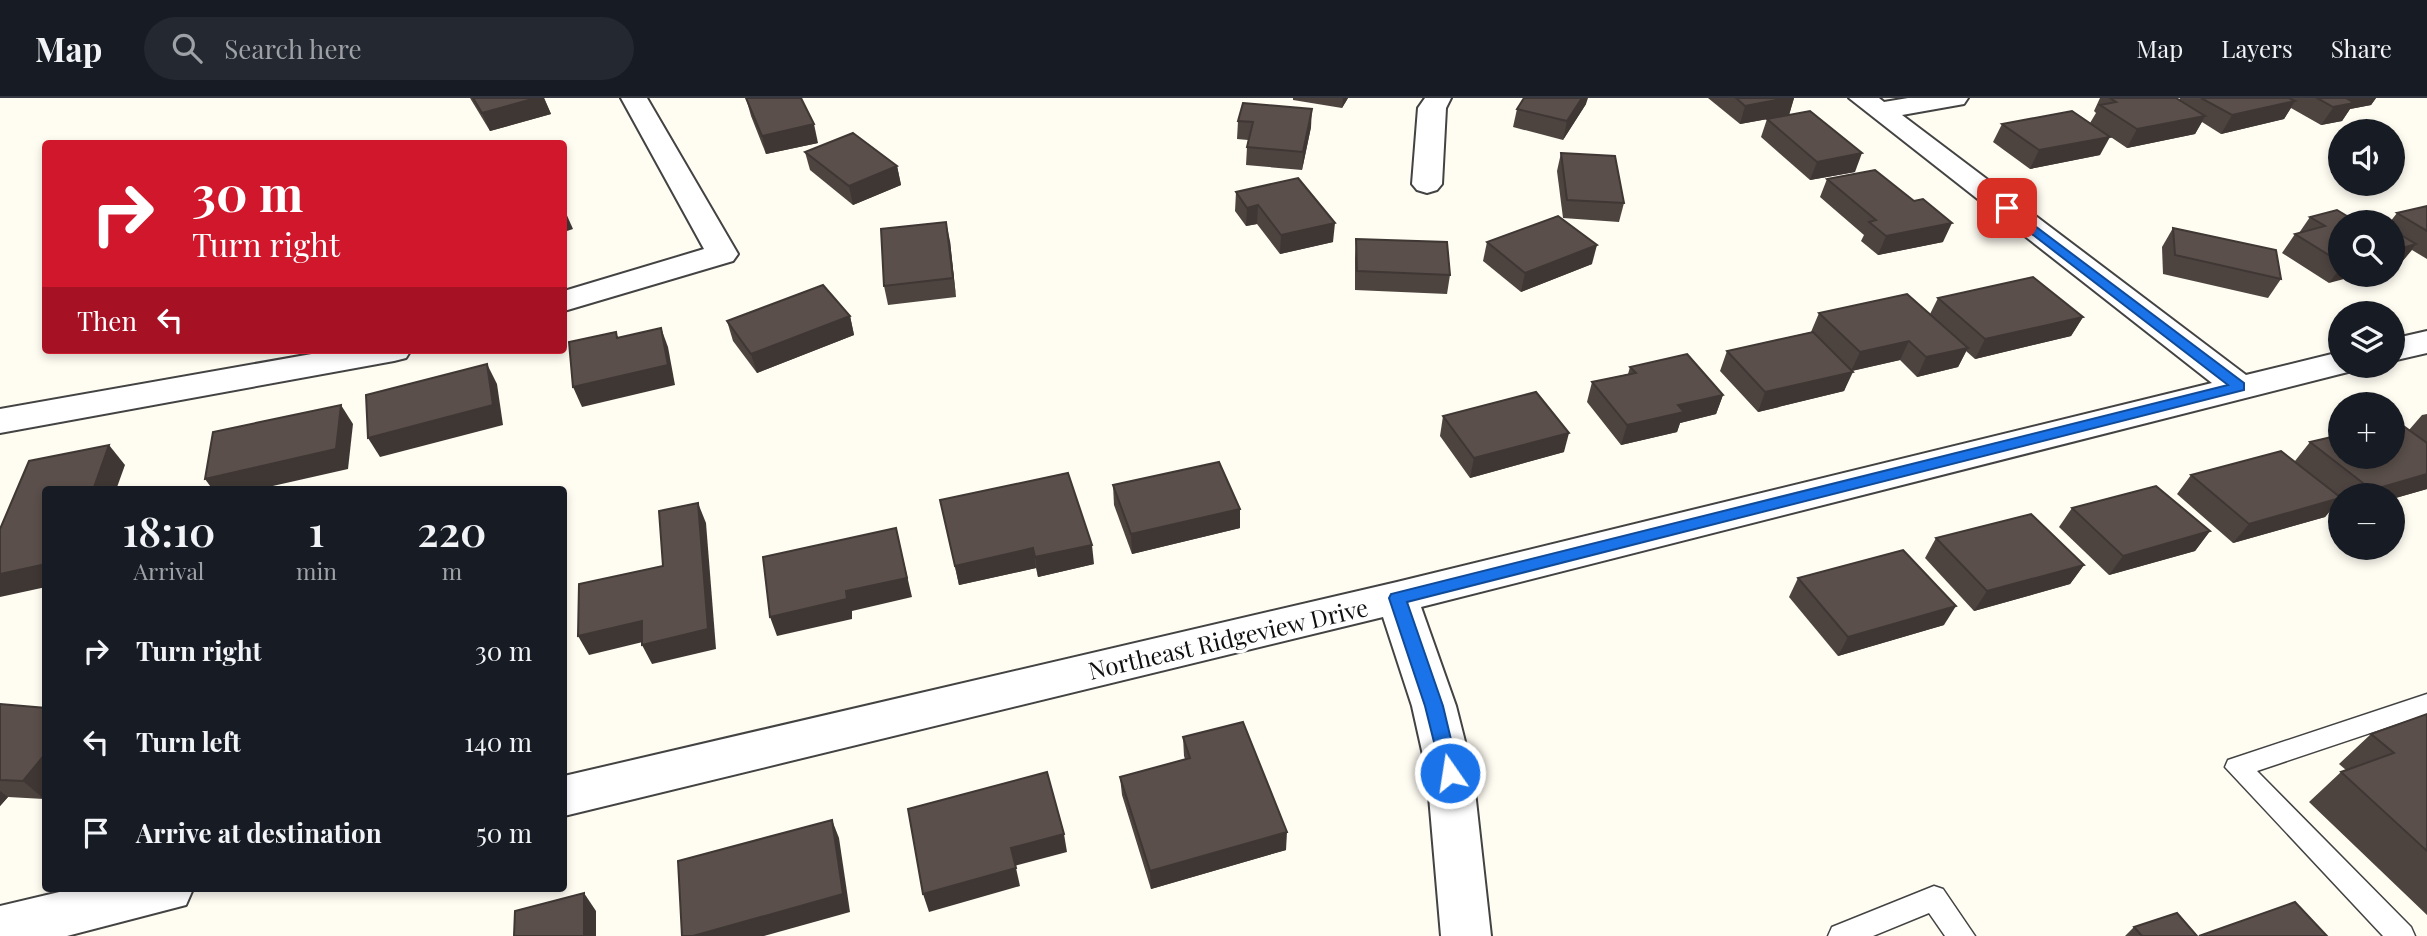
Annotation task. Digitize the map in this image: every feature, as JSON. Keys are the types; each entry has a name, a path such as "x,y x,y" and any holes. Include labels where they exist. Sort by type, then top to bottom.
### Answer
{"street":[{"path":"567,300 722,254 634,98"},
{"path":"1427,184 1432,108 1438,98"},
{"path":"1871,105 1955,98"},
{"path":"1871,105 2239,387"},
{"path":"2405,347 2427,342"},
{"path":"0,421 372,354"},
{"name":"Northeast Ridgeview Drive","path":"567,795 1397,598 2328,366"},
{"path":"1397,598 1434,706 1450,773 1466,936"},
{"path":"0,929 156,892"}],"lane":[{"path":"2401,936 2237,766 2427,704"},
{"path":"1842,936 1934,898 1961,936"}],"building":[{"path":"473,98 536,98 482,113"},
{"path":"746,98 801,98 814,124 762,136"},
{"path":"1524,98 1582,98 1567,121 1517,109"},
{"path":"1736,98 1787,98 1745,106"},
{"path":"2110,98 2176,98 2205,116 2137,129 2100,105 2116,102"},
{"path":"2201,98 2289,98 2295,101 2232,115"},
{"path":"2317,98 2346,98 2354,103 2333,107"},
{"path":"1243,103 1312,109 1303,152 1247,147 1253,122 1238,121"},
{"path":"1810,111 1862,153 1817,162 1767,119"},
{"path":"2072,111 2110,137 2039,150 2002,124"},
{"path":"853,133 897,166 849,186 805,152"},
{"path":"1561,153 1615,156 1624,203 1567,200"},
{"path":"1875,170 1914,201 1923,199 1952,223 1886,236 1869,222 1876,220 1827,179"},
{"path":"1298,178 1335,223 1281,235 1258,205 1247,208 1236,192"},
{"path":"2427,206 2427,231 2405,218 2405,211"},
{"path":"2328,212 2328,255 2295,234 2325,226 2310,217"},
{"path":"1558,216 1597,245 1525,273 1487,242"},
{"path":"946,222 953,278 884,286 881,229"},
{"path":"2173,228 2276,250 2281,279 2175,255"},
{"path":"2405,238 2416,244 2405,247"},
{"path":"1356,239 1447,242 1450,275 1357,271"},
{"path":"2033,277 2083,317 1985,339 1938,298"},
{"path":"823,285 850,316 751,354 727,321"},
{"path":"1907,294 1968,348 1926,357 1909,341 1860,352 1819,313"},
{"path":"661,328 668,365 573,387 569,342 616,332 617,338"},
{"path":"1813,332 1853,372 1765,392 1727,351"},
{"path":"1687,354 1723,395 1678,405 1684,412 1627,425 1592,382 1636,373 1630,367"},
{"path":"487,364 493,405 368,438 366,395"},
{"path":"1536,392 1569,433 1474,458 1443,416"},
{"path":"341,405 336,449 205,479 213,432"},
{"path":"2405,427 2427,443 2427,474 2396,483 2363,483 2345,469 2405,469"},
{"path":"2328,438 2328,456 2310,442"},
{"path":"109,445 94,486 42,486 42,565 0,574 0,529 29,461"},
{"path":"2281,451 2328,488 2328,501 2249,524 2191,475"},
{"path":"1219,462 1240,509 1131,534 1113,485"},
{"path":"1068,473 1092,545 1035,557 1033,548 955,566 940,500"},
{"path":"2156,486 2210,531 2123,556 2072,508"},
{"path":"698,503 708,629 642,645 642,621 578,636 579,584 663,566 659,511"},
{"path":"2031,514 2084,565 1987,591 1936,538"},
{"path":"896,528 907,578 846,591 847,599 770,617 763,557"},
{"path":"1903,550 1956,606 1848,637 1798,578"},
{"path":"0,704 42,708 42,758 23,781 0,780"},
{"path":"2427,714 2427,851 2341,772 2394,753 2371,734"},
{"path":"1243,722 1287,832 1150,871 1120,777 1190,758 1183,737"},
{"path":"1047,772 1064,834 1011,848 1016,868 923,894 908,809"},
{"path":"832,820 843,894 693,936 682,936 678,861"},
{"path":"584,893 584,936 514,936 515,911"},
{"path":"2295,902 2327,936 2199,936"},
{"path":"2177,913 2197,936 2142,936 2134,927"}],"route":[{"path":"1450,773 1434,706 1415,644 1397,598 2239,387 2007,208"}]}
